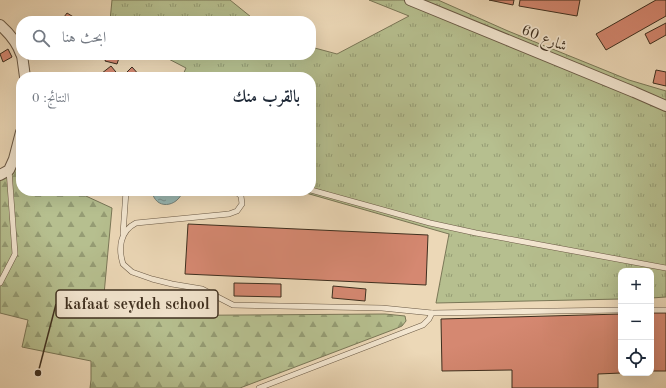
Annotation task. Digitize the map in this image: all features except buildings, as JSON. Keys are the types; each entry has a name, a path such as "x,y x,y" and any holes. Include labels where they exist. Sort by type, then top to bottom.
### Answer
{"street":[{"name":"شارع 60","path":"410,0 666,106"},
{"path":"0,25 16,43"},
{"path":"22,60 24,72"},
{"path":"0,175 9,170 16,151"}],"lane":[{"path":"0,283 15,254 9,170"},
{"path":"316,191 476,233 666,268"},
{"path":"126,196 120,257 127,269 158,281 202,289 233,305 382,308 432,313 618,310"},
{"path":"123,236 126,230 136,222 229,214 237,211 242,204 241,196"},
{"path":"654,310 666,310"},
{"path":"259,388 423,325 432,313"}],"green space":[{"path":"112,0 230,0 250,16 110,16"},
{"path":"369,0 438,0 508,31 629,80 666,91 666,297 654,298 654,268 618,268 618,299 436,303 449,234 316,196 316,72 184,72 186,68 171,60 316,60 316,48 337,54 409,16"},
{"path":"16,165 16,196 86,196 112,208 102,316 385,314 405,316 406,321 402,326 395,329 240,388 90,388 91,361 22,347 28,320 0,313 0,170"}],"water":[{"path":"180,196 176,201 166,204 162,204 154,197"}],"place":[{"name":"kafaat seydeh school","path":"38,373"}]}
